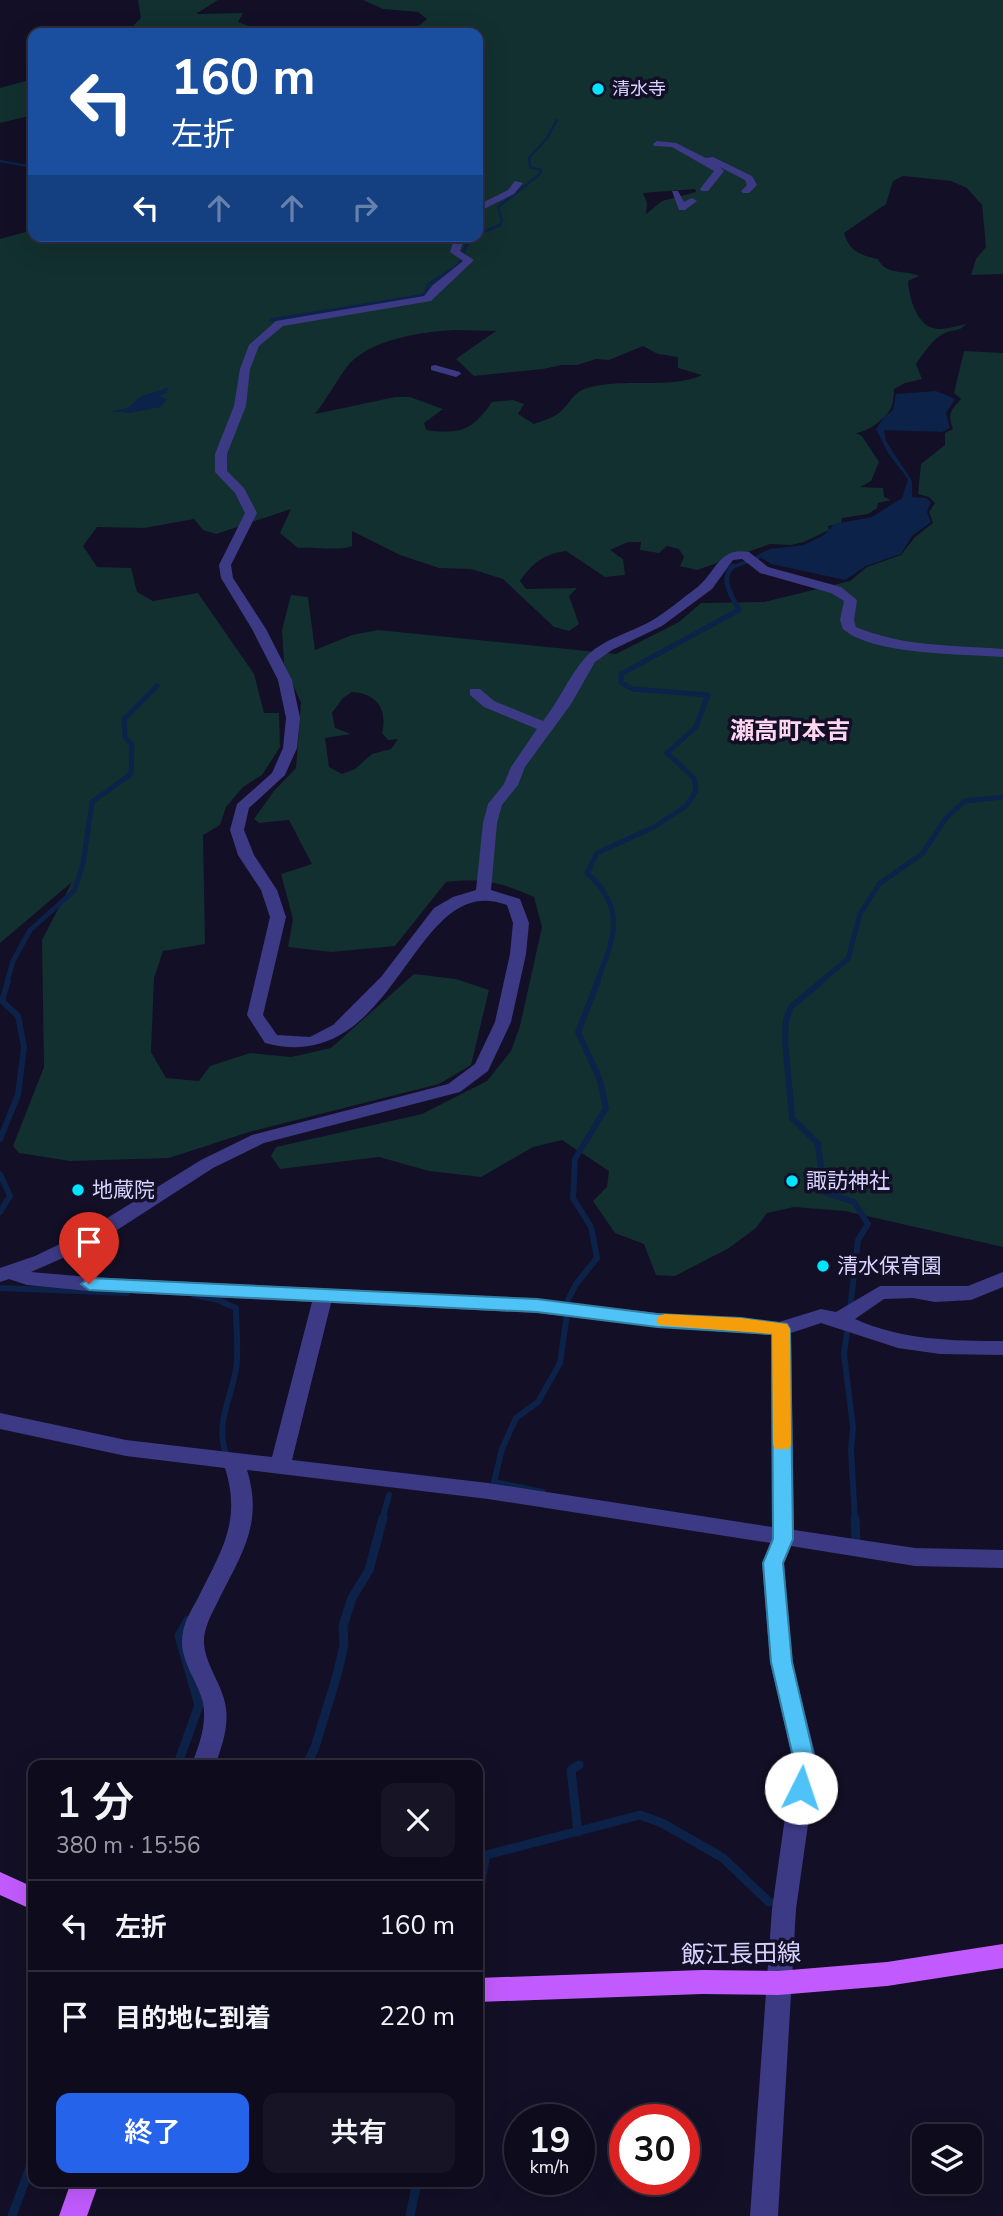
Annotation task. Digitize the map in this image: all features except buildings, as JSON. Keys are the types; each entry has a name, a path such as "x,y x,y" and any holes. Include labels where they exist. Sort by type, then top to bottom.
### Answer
{"main road":[{"path":"0,1883 28,1897"},
{"name":"飯江長田線","path":"483,1990 702,1982 778,1983 887,1974 1003,1956"},
{"path":"73,2216 83,2187"}],"street":[{"path":"657,144 674,144 715,166 719,171 705,189"},
{"path":"692,156 712,159 749,178 752,185 746,191"},
{"path":"483,206 511,192 518,183"},
{"path":"676,193 682,208 692,201"},
{"path":"5,1273 90,1238 231,1150 285,1130 454,1088 482,1067 503,1022 518,954 520,923 514,902 482,893 453,902 440,911 347,1023 323,1038 302,1044 287,1044 271,1039 255,1015 256,1001 278,917 268,890 246,855 237,830 242,807 278,775 290,748 293,718 285,680 259,629 228,578 225,565 251,513 240,491 221,472 221,463 226,438 240,406 245,369 254,345 280,323 346,310 427,299 433,288 464,268 469,260 455,252 458,242"},
{"path":"435,368 456,374"},
{"path":"482,893 488,863 490,823 495,804 511,785 518,766 564,704 590,660 607,647 657,623 707,586 720,565 729,557 745,555 764,570 836,590 850,600 846,620 850,629 872,640 906,647 1003,653"},
{"path":"475,692 489,704 545,727"},
{"path":"5,1273 27,1278 89,1284 537,1306 657,1320 781,1329 821,1316 839,1320 865,1334 912,1343 965,1349 1003,1348"},
{"path":"839,1320 880,1293 971,1293 1003,1279"},
{"path":"280,1468 323,1297"},
{"path":"764,2216 778,1983 786,1896 805,1761 781,1662 773,1563 783,1539 781,1329"},
{"path":"0,1421 126,1448 488,1491 783,1539 915,1557 1003,1559"},
{"path":"205,1760 215,1734 214,1704 195,1656 193,1637 211,1593 234,1551 241,1525 246,1503 234,1462"}],"green space":[{"path":"138,0 218,0 196,14 243,13 238,22 251,27 131,28 141,18"},
{"path":"363,0 1003,0 1003,274 971,275 976,259 986,247 982,205 967,188 951,181 903,176 893,181 886,204 844,233 849,245 856,252 878,259 890,270 919,276 908,281 914,309 927,325 941,329 966,324 945,333 932,343 916,364 922,379 894,389 892,406 886,415 872,427 856,433 862,436 879,462 871,481 860,487 883,488 884,497 891,500 878,503 877,508 868,514 842,518 841,523 828,526 829,530 804,542 791,545 770,544 697,570 680,566 684,557 679,549 667,546 659,553 640,550 641,542 628,542 610,550 623,559 625,575 605,577 566,551 551,554 534,564 520,581 526,589 577,588 569,596 579,624 569,631 554,627 503,579 471,569 439,568 400,555 352,531 352,546 334,549 298,548 280,533 291,509 216,534 203,530 194,519 144,528 97,527 83,546 97,567 131,568 137,592 153,601 198,593 254,674 264,713 279,713 280,747 262,775 243,787 226,807 220,825 203,835 205,944 163,951 154,978 151,1052 166,1078 199,1081 210,1066 250,1053 291,1057 331,1048 414,974 456,979 489,990 471,1065 439,1084 249,1132 169,1158 70,1161 19,1153 13,1146 44,1067 42,940 72,882 0,943 0,239 28,231 28,242 483,242 483,28 411,28 427,19 418,12 383,9","holes":["695,189 696,192 662,201 646,214 647,203 643,193","454,330 496,331 456,359 474,376 577,365 596,359 609,360 643,346 658,354 678,357 678,368 702,375 675,382 616,383 587,388 559,413 534,424 518,414 524,404 513,400 492,402 472,424 448,432 426,430 424,423 443,409 410,397 395,397 315,414 346,368 356,358 381,344 426,333"]},
{"path":"28,80 28,116 0,123 0,88"},
{"path":"964,351 1003,353 1003,1247 845,1211 794,1207 767,1213 756,1228 729,1248 675,1276 656,1275 644,1244 615,1233 593,1201 607,1187 609,1171 562,1140 533,1147 481,1177 429,1171 379,1157 280,1169 271,1156 276,1147 422,1114 487,1081 511,1051 520,1026 542,927 534,897 491,882 446,882 395,946 331,952 288,947 293,919 281,874 312,864 289,820 259,823 254,819 274,791 296,768 301,703 284,664 282,630 291,595 308,597 315,650 352,635 378,630 616,654 679,622 701,603 764,602 850,581 867,567 901,555 915,537 933,523 929,512 935,503 929,497 918,494 921,464 945,445 945,433 953,429 951,412 961,399 954,393","holes":["352,692 368,695 378,704 383,717 382,733 388,740 398,739 391,749 372,754 355,769 342,774 329,767 325,738 351,734 335,728 332,713 343,698"]}],"water":[{"path":"169,387 166,393 160,396 167,399 161,407 129,413 111,411 128,408 140,397"},
{"path":"936,391 955,399 946,413 950,428 942,432 884,430 886,441 912,481 912,497 926,498 931,502 927,512 931,522 912,536 901,554 866,566 845,580 771,564 757,555 770,549 804,545 824,535 834,524 872,517 902,498 908,479 888,453 876,429 893,410 896,394"}],"waterway":[{"path":"483,232 500,225 502,220 498,207 540,174 541,170 530,167 529,158 547,138 557,120"},
{"path":"0,161 28,166"},
{"path":"466,247 469,242"},
{"path":"271,320 421,296 426,293 428,285 459,265 466,247"},
{"path":"732,567 759,557"},
{"path":"597,982 612,938 612,912 600,886 587,873 597,853 654,827 686,806 696,791 694,778 667,753 696,727 708,695 633,689 621,683 621,674 739,610 727,582 732,567"},
{"path":"7,982 13,961 30,930 74,891 83,864 92,802 131,774 132,745 125,737 124,719 157,686"},
{"path":"820,982 848,959 860,914 879,884 922,854 946,818 965,801 1003,797"},
{"path":"0,1139 18,1095 24,1047 18,1016 2,1001 8,981"},
{"path":"568,1300 576,1284 597,1258 591,1227 573,1198 575,1159 606,1108 600,1080 578,1032 598,981"},
{"path":"822,981 791,1007 786,1020 785,1040 792,1118 818,1144 824,1192 854,1202 868,1224 858,1240 850,1309"},
{"path":"0,1174 10,1196 0,1212"},
{"path":"0,1288 127,1293"},
{"path":"194,1295 218,1300 236,1308 237,1362 222,1434 227,1456"},
{"path":"543,1492 494,1482 502,1449 516,1418 538,1402 560,1363 567,1314"},
{"path":"848,1324 844,1354 853,1427 851,1450 855,1520"},
{"path":"382,1520 389,1495"},
{"path":"309,1760 337,1675 344,1645 343,1626 352,1598 369,1570 383,1518"},
{"path":"855,1518 856,1542"},
{"path":"179,1760 199,1705 179,1636 188,1620"},
{"path":"578,1831 571,1770 579,1765"},
{"path":"578,1831 640,1815 662,1823 723,1858 769,1902"},
{"path":"483,1871 486,1855 578,1831"},
{"path":"12,2216 28,2173"},
{"path":"410,2216 416,2187"}],"slow traffic":[{"path":"665,1321 741,1324 781,1329 782,1444"}],"place":[{"name":"清水寺","path":"598,89"},
{"name":"諏訪神社","path":"792,1181"},
{"name":"地蔵院","path":"78,1190"},
{"name":"清水保育園","path":"823,1266"}],"district":[{"name":"瀬高町本吉","path":"790,731"}],"route":[{"path":"89,1284 408,1301 472,1301 657,1320 781,1329 783,1539 773,1563 781,1662 805,1761 801,1788"}]}
